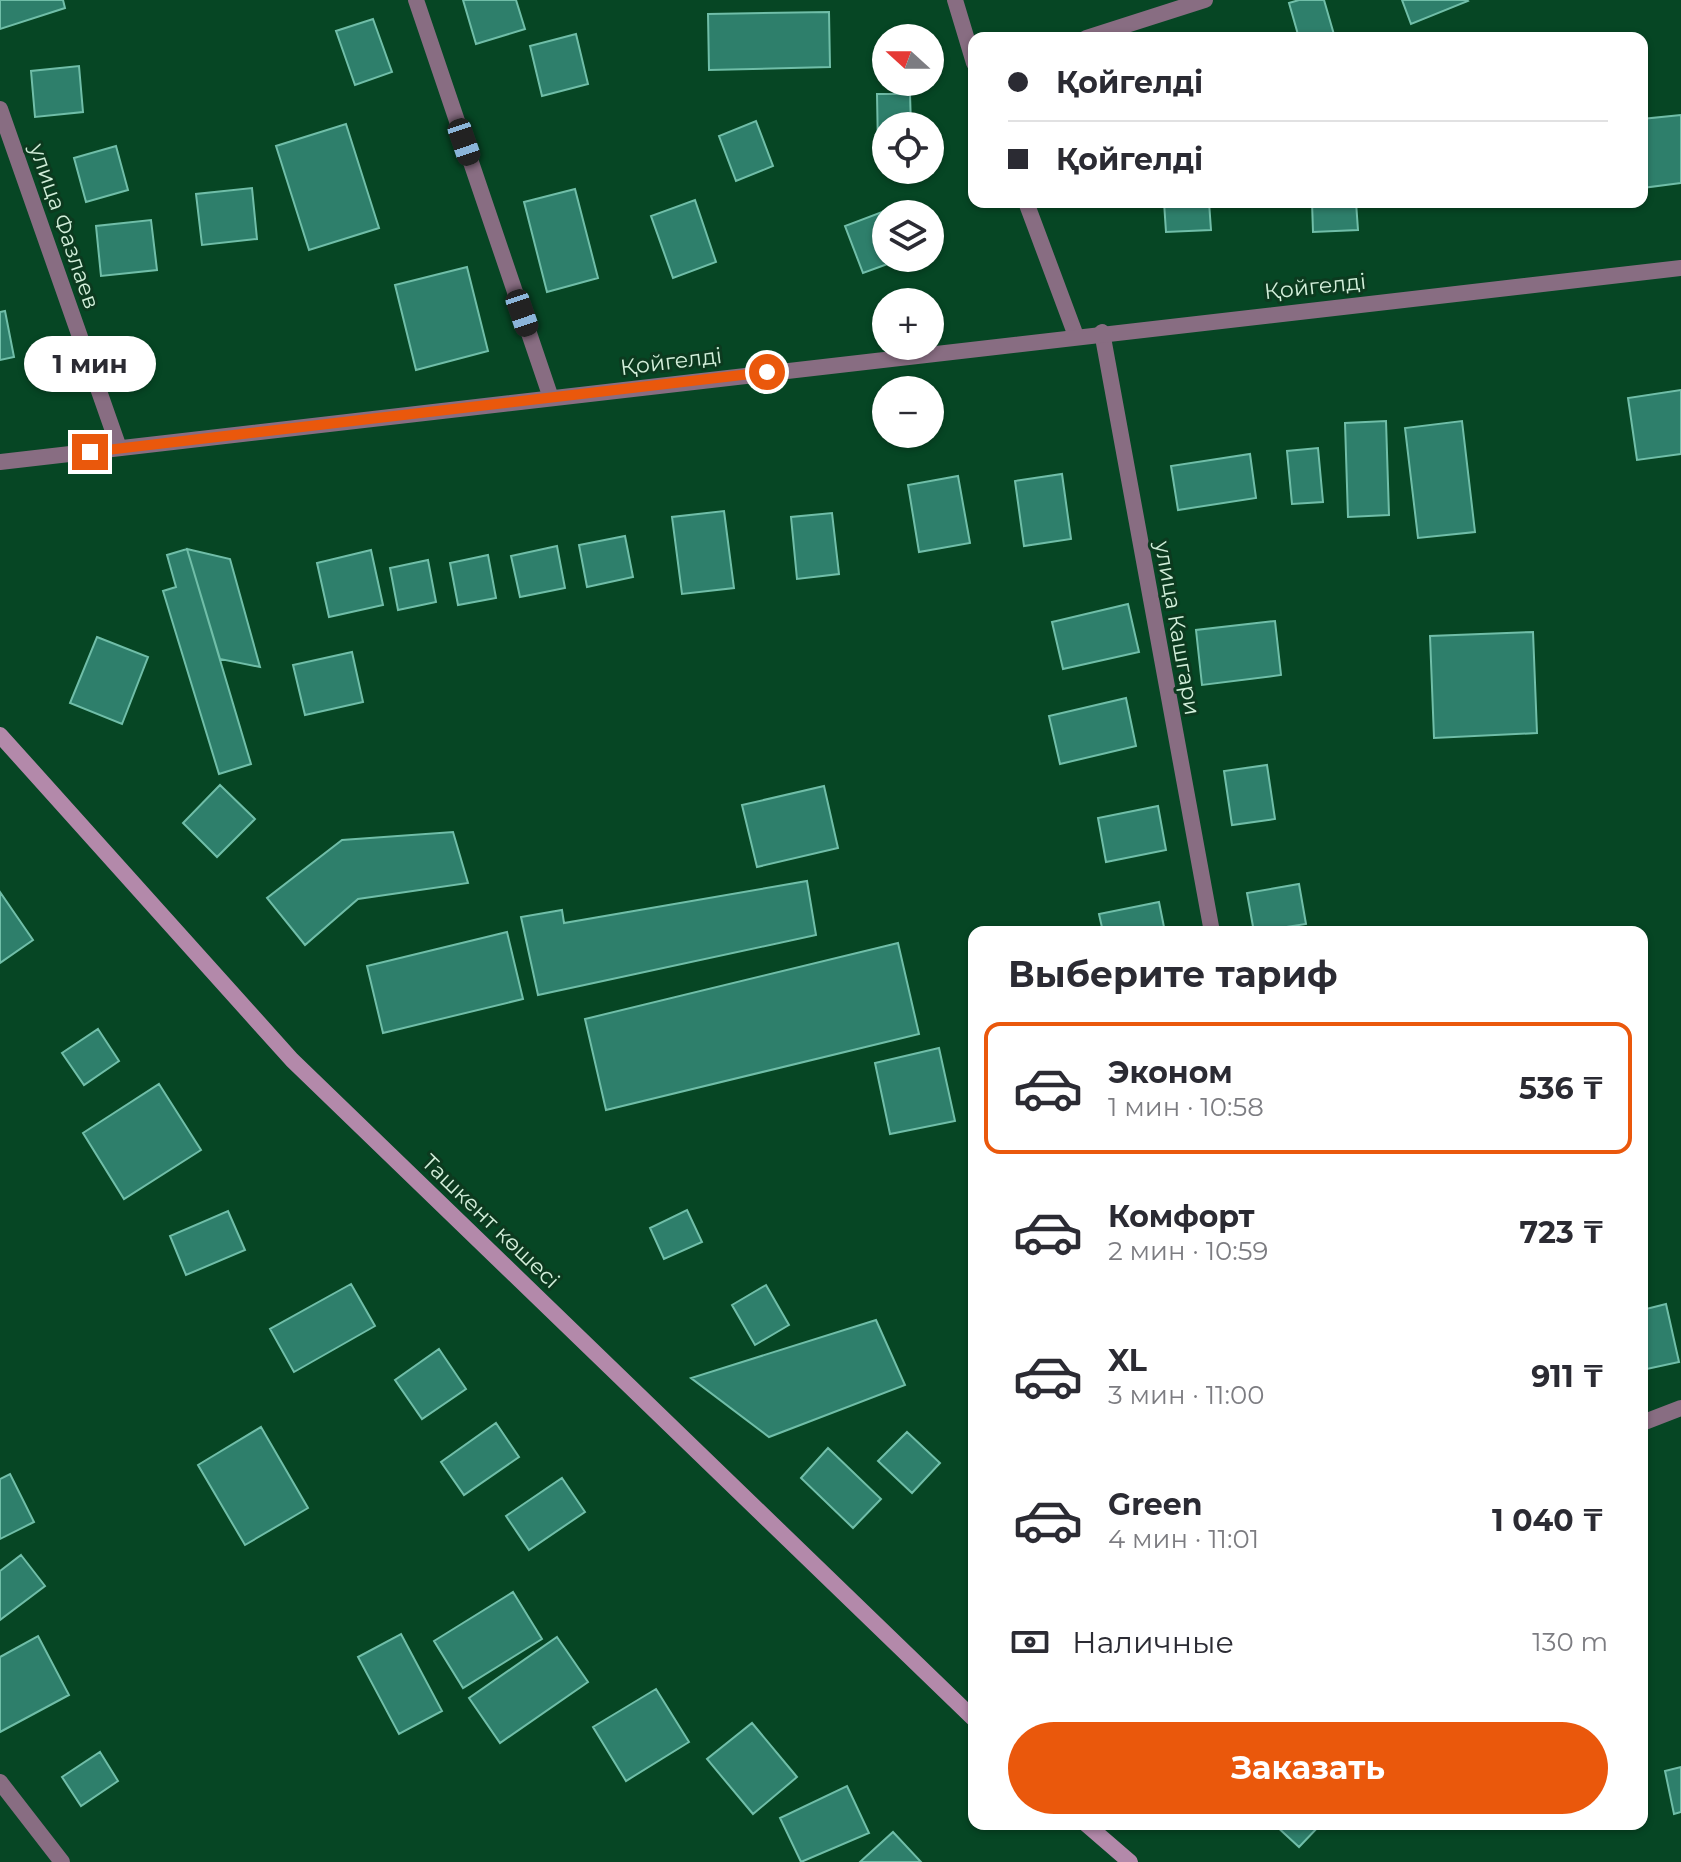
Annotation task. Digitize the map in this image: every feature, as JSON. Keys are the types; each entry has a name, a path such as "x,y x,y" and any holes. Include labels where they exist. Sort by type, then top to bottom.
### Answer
{"main road":[{"name":"Ташкент көшесі","path":"0,735 292,1060 968,1713"},
{"path":"1093,1830 1130,1862"}],"street":[{"path":"416,0 551,398"},
{"path":"955,0 968,43"},
{"path":"1105,32 1205,0"},
{"name":"улица Фазлаев","path":"0,109 119,448"},
{"path":"1028,208 1076,336"},
{"name":"Қойгелді","path":"0,462 1102,332 1681,268"},
{"name":"улица Кашгари","path":"1102,332 1211,926"},
{"path":"1648,1421 1681,1408"},
{"path":"0,1782 62,1862"}],"building":[{"path":"0,0 63,0 65,8 0,29"},
{"path":"463,0 516,0 525,29 476,44"},
{"path":"1324,0 1333,32 1297,32 1289,3"},
{"path":"1402,0 1467,0 1468,1 1411,24"},
{"path":"829,12 830,67 709,70 708,14"},
{"path":"373,19 392,72 355,85 336,31"},
{"path":"576,34 588,84 542,96 530,46"},
{"path":"79,66 83,112 35,117 31,71"},
{"path":"877,96 910,96 911,112 877,112"},
{"path":"1681,115 1681,183 1648,187 1648,118"},
{"path":"756,121 773,166 736,181 719,136"},
{"path":"346,124 379,228 309,250 276,146"},
{"path":"116,146 128,190 86,202 74,158"},
{"path":"252,188 257,239 202,245 196,194"},
{"path":"575,189 598,278 547,292 524,202"},
{"path":"695,200 716,262 673,278 651,216"},
{"path":"1164,208 1209,208 1211,230 1166,232"},
{"path":"1312,208 1356,208 1358,230 1313,232"},
{"path":"872,216 872,270 863,273 845,226"},
{"path":"151,220 157,270 101,276 96,226"},
{"path":"467,267 488,351 416,370 395,285"},
{"path":"5,311 14,357 0,360 0,312"},
{"path":"1681,390 1681,454 1637,460 1628,398"},
{"path":"1386,421 1389,515 1348,517 1345,423"},
{"path":"1462,421 1475,532 1418,538 1405,428"},
{"path":"1318,448 1323,502 1292,504 1287,451"},
{"path":"1250,454 1256,498 1178,510 1171,466"},
{"path":"1062,474 1071,539 1024,546 1015,481"},
{"path":"958,476 970,543 919,552 908,485"},
{"path":"724,511 734,588 682,594 672,517"},
{"path":"832,513 839,574 797,579 791,517"},
{"path":"625,536 633,577 587,587 579,545"},
{"path":"557,546 565,588 520,597 511,556"},
{"path":"187,549 230,559 260,667 220,659"},
{"path":"187,549 251,764 219,774 163,591 176,587 167,555"},
{"path":"371,550 383,605 329,617 317,563"},
{"path":"488,555 496,598 458,605 450,563"},
{"path":"428,560 436,602 398,610 390,568"},
{"path":"1128,604 1139,652 1063,669 1052,622"},
{"path":"1275,621 1281,675 1202,685 1196,630"},
{"path":"1533,632 1537,733 1434,738 1430,636"},
{"path":"97,637 148,657 122,724 70,703"},
{"path":"352,652 363,702 305,715 293,665"},
{"path":"1126,698 1136,746 1060,764 1049,716"},
{"path":"1267,765 1275,819 1232,825 1224,771"},
{"path":"220,785 255,819 217,857 183,823"},
{"path":"824,786 838,848 757,867 742,805"},
{"path":"1158,806 1166,850 1106,862 1098,818"},
{"path":"453,832 468,883 358,899 305,945 267,898 342,840"},
{"path":"807,881 816,935 538,995 521,917 562,910 564,923"},
{"path":"1299,884 1306,924 1253,926 1247,893"},
{"path":"0,892 33,940 0,963"},
{"path":"1159,902 1164,926 1102,926 1099,914"},
{"path":"507,932 523,999 383,1033 367,966"},
{"path":"898,943 919,1034 606,1110 585,1019"},
{"path":"98,1029 119,1061 84,1085 62,1053"},
{"path":"939,1048 955,1121 890,1134 875,1063"},
{"path":"159,1084 201,1150 124,1199 83,1133"},
{"path":"687,1210 702,1242 664,1259 650,1228"},
{"path":"228,1211 245,1250 186,1275 170,1236"},
{"path":"351,1284 375,1326 294,1372 270,1329"},
{"path":"766,1285 789,1325 755,1345 732,1305"},
{"path":"1666,1304 1679,1362 1648,1369 1648,1308"},
{"path":"876,1320 905,1385 769,1437 691,1378"},
{"path":"439,1349 466,1389 422,1419 395,1380"},
{"path":"496,1423 519,1457 464,1495 441,1462"},
{"path":"261,1427 308,1508 245,1545 198,1465"},
{"path":"907,1432 940,1463 912,1493 878,1461"},
{"path":"828,1448 881,1499 853,1528 801,1478"},
{"path":"10,1474 34,1522 0,1539 0,1479"},
{"path":"562,1478 585,1512 529,1550 506,1516"},
{"path":"21,1555 45,1586 0,1620 0,1571"},
{"path":"513,1592 542,1639 463,1688 434,1641"},
{"path":"401,1634 442,1711 399,1734 358,1657"},
{"path":"38,1636 69,1695 0,1732 0,1657"},
{"path":"557,1637 588,1682 500,1743 469,1698"},
{"path":"656,1689 689,1742 626,1781 593,1727"},
{"path":"752,1723 797,1777 753,1814 707,1759"},
{"path":"100,1752 118,1781 81,1806 62,1777"},
{"path":"1681,1767 1681,1812 1674,1814 1665,1771"},
{"path":"847,1786 869,1833 801,1862 780,1818"},
{"path":"1281,1830 1315,1830 1299,1847"},
{"path":"893,1832 921,1862 860,1862"}],"route":[{"path":"90,452 767,372"}]}
